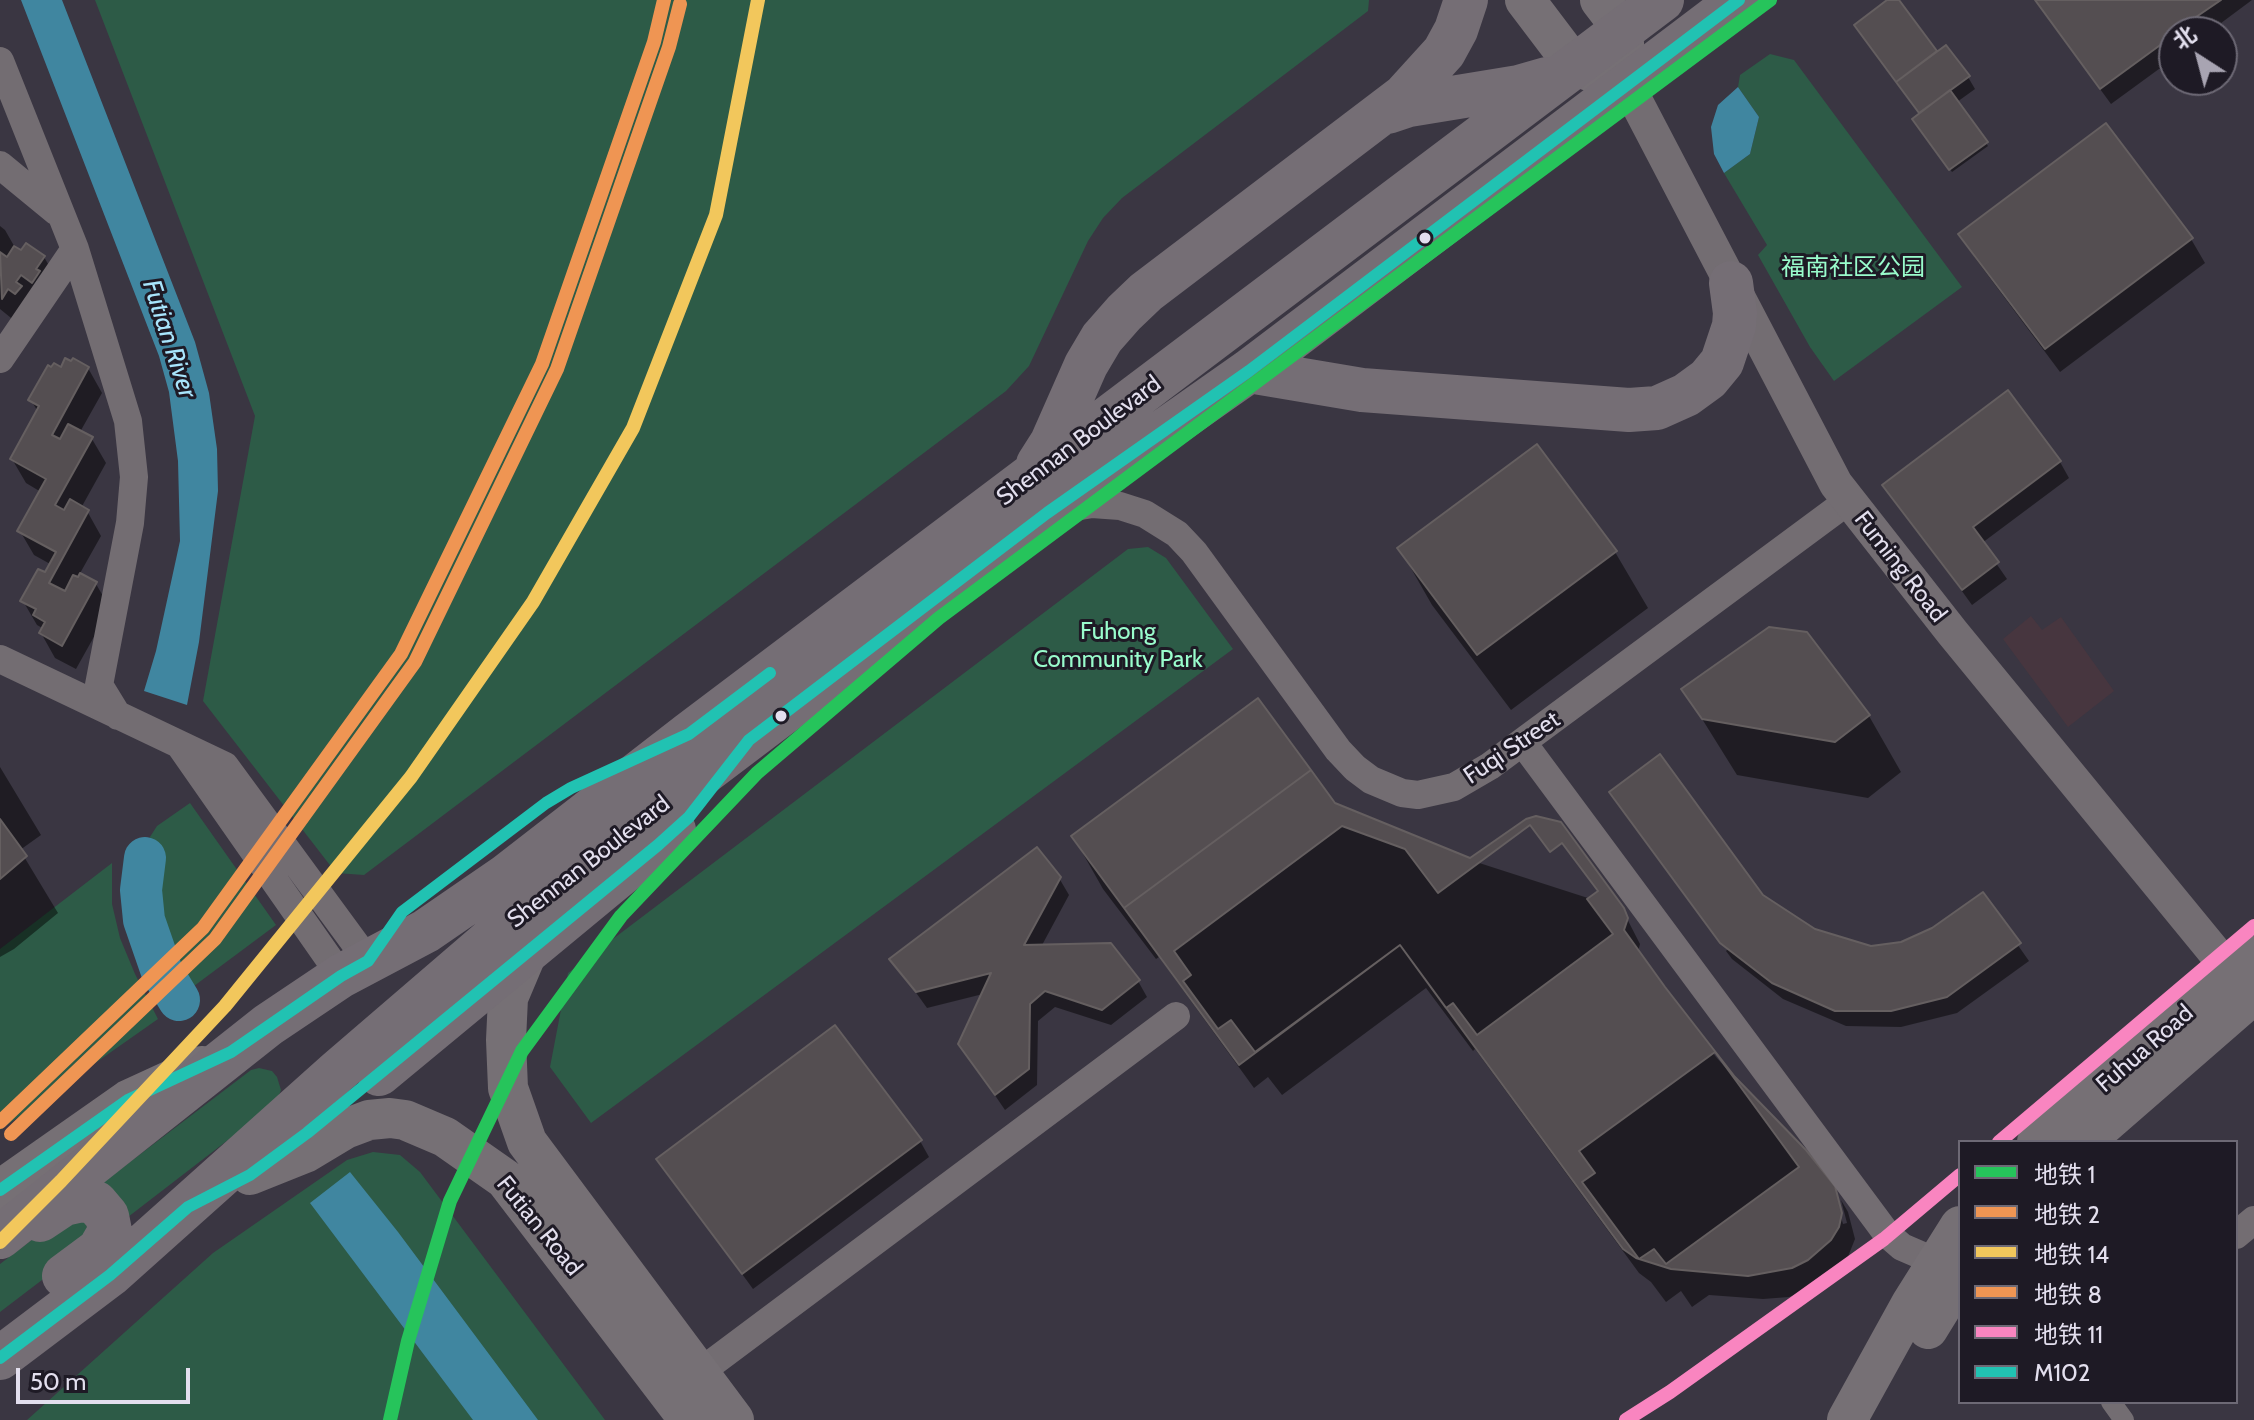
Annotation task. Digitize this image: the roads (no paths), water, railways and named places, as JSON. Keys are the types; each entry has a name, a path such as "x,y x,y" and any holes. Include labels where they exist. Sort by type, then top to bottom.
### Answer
{"main road":[{"path":"1033,500 1052,442 1086,365 1102,338 1146,292 1385,113 1444,52 1456,30 1466,0"},
{"path":"1525,0 1575,66 1627,84"},
{"path":"1385,113 1409,105 1519,87 1547,79 1575,66 1612,15 1662,0"},
{"name":"Shennan Boulevard","path":"0,1238 231,1052 354,969 426,931 506,876 702,724 1033,500 1249,371 1739,0"},
{"path":"1612,15 1627,84"},
{"name":"Shennan Boulevard","path":"0,1358 110,1275 337,1072 544,894 749,740 1033,500 1575,66"},
{"path":"1249,371 1362,390 1629,410 1657,408 1686,395 1708,379 1722,362 1734,326 1731,283"},
{"path":"188,1207 250,1175 307,1133 527,953 689,817 749,740"},
{"name":"Futian Road","path":"527,953 508,998 508,1088 516,1118 527,1142 686,1396"},
{"name":"Fuhua Road","path":"2040,1140 2248,980"},
{"name":"Fuhua Road","path":"2086,1140 2248,980"},
{"path":"0,1190 128,1100 231,1052"},
{"name":"Futian Road","path":"250,1175 305,1153 345,1129 369,1120 405,1120 438,1132 481,1159 505,1179 686,1396 734,1420"},
{"path":"0,1238 33,1225 64,1204 82,1200 96,1203 107,1216 110,1231 99,1250 23,1307 0,1343"},
{"path":"1878,1420 1952,1270 1958,1237"},
{"path":"1847,1420 1952,1270"}],"street":[{"path":"0,61 75,249 128,421 134,477 130,523 99,685 118,716"},
{"name":"Fuming Road","path":"1627,84 1814,446 1848,501 1952,632 2248,980"},
{"path":"0,165 61,215"},
{"path":"4,346 75,249"},
{"name":"Fuqi Street","path":"1033,500 1073,506 1106,504 1145,514 1177,534 1194,552 1338,750 1371,780 1402,793 1418,795 1437,792 1474,776 1523,743 1848,501"},
{"path":"0,659 178,744 211,769 354,969"},
{"path":"1523,743 1887,1234 1902,1247 1952,1270"},
{"path":"686,1396 1176,1016"},
{"path":"2238,1233 2254,1220"}],"water":[{"path":"21,0 62,0 195,342 209,393 217,449 218,491 199,642 187,705 144,691 180,541 178,461 169,392 159,356"},
{"path":"1738,87 1759,117 1750,154 1724,173 1714,154 1711,127 1718,105"},
{"path":"350,1172 538,1420 473,1420 310,1203"}],"waterway":[{"name":"Futian River","path":"145,858 141,890 144,920 162,972 179,1000"}],"metro line":[{"name":"2","path":"0,1122 203,928 401,654 542,364 654,42 664,0"},
{"name":"14","path":"0,1242 225,1006 411,777 533,602 633,428 716,215 758,0"},
{"name":"1","path":"390,1420 408,1341 450,1201 522,1051 621,916 757,773 939,618 1770,0"},
{"name":"8","path":"11,1134 215,939 415,662 557,369 669,47 680,4"},
{"name":"11","path":"2001,1140 2254,926"},
{"name":"11","path":"1626,1420 1884,1239 1958,1177"}],"park label":[{"name":"福南社区公园","path":"1853,268"},
{"name":"Fuhong Community Park","path":"1118,646"}]}
